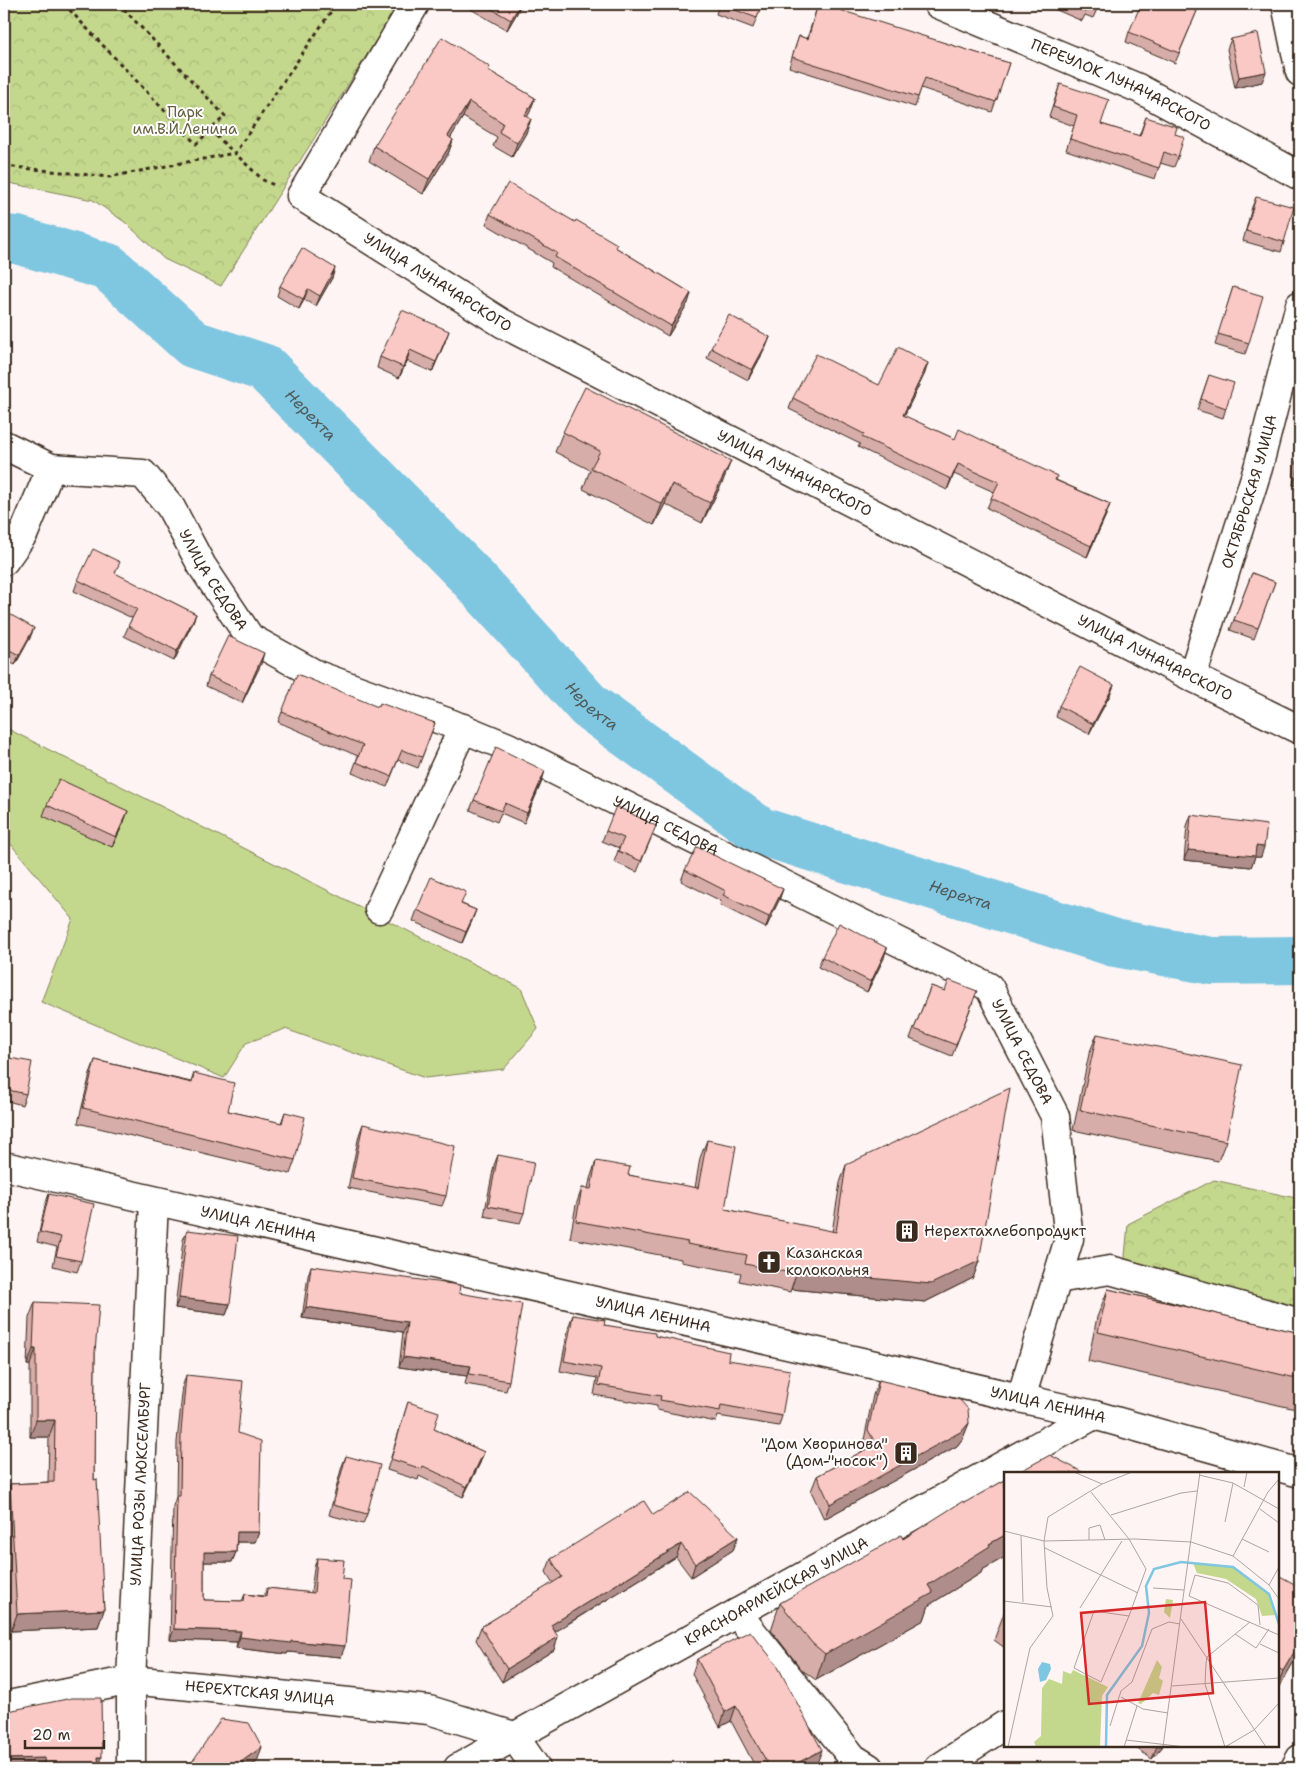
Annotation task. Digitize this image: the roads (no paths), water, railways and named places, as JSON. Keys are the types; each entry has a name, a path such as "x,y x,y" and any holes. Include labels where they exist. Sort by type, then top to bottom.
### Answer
{"street":[{"name":"УЛИЦА ЛУНАЧАРСКОГО","path":"415,4 301,196 502,323 1192,677 1300,730"},
{"name":"ПЕРЕУЛОК ЛУНАЧАРСКОГО","path":"938,4 1138,88 1300,176"},
{"path":"1286,4 1300,72"},
{"name":"ОКТЯБРЬСКАЯ УЛИЦА","path":"1192,677 1258,468 1300,304"},
{"name":"УЛИЦА СЕДОВА","path":"4,445 51,468 143,474 170,506 202,566 250,638 317,675 463,728 508,747 990,987 1055,1116 1069,1239 1021,1398"},
{"path":"4,561 24,534 51,468"},
{"path":"379,910 463,728"},
{"name":"УЛИЦА ЛЕНИНА","path":"4,1166 154,1202 1094,1415 1300,1473"},
{"name":"УЛИЦА РОЗЫ ЛЮКСЕМБУРГ","path":"131,1768 131,1680 154,1202"},
{"path":"1057,1279 1110,1270 1300,1322"},
{"name":"КРАСНОАРМЕЙСКАЯ УЛИЦА","path":"458,1768 1094,1415"},
{"path":"1030,1451 1053,1464"},
{"path":"737,1613 854,1758 869,1768"},
{"name":"НЕРЕХТСКАЯ УЛИЦА","path":"4,1706 131,1680 429,1710 514,1736"},
{"path":"939,1768 1004,1726"},
{"path":"514,1736 536,1768"},
{"path":"1295,1768 1300,1759"}],"waterway":[{"name":"Нерехта","path":"4,239 17,240 108,267 193,344 265,368 467,572 589,706 760,831 1115,943 1212,961 1300,960"}],"place":[{"name":"Нерехтахлебопродукт","path":"907,1231"},
{"name":"Казанская колокольня","path":"769,1262"},
{"name":"\"Дом Хворинова\" (Дом-\"носок\")","path":"906,1453"}],"park label":[{"name":"Парк им.В.И.Ленина","path":"185,120"}]}
